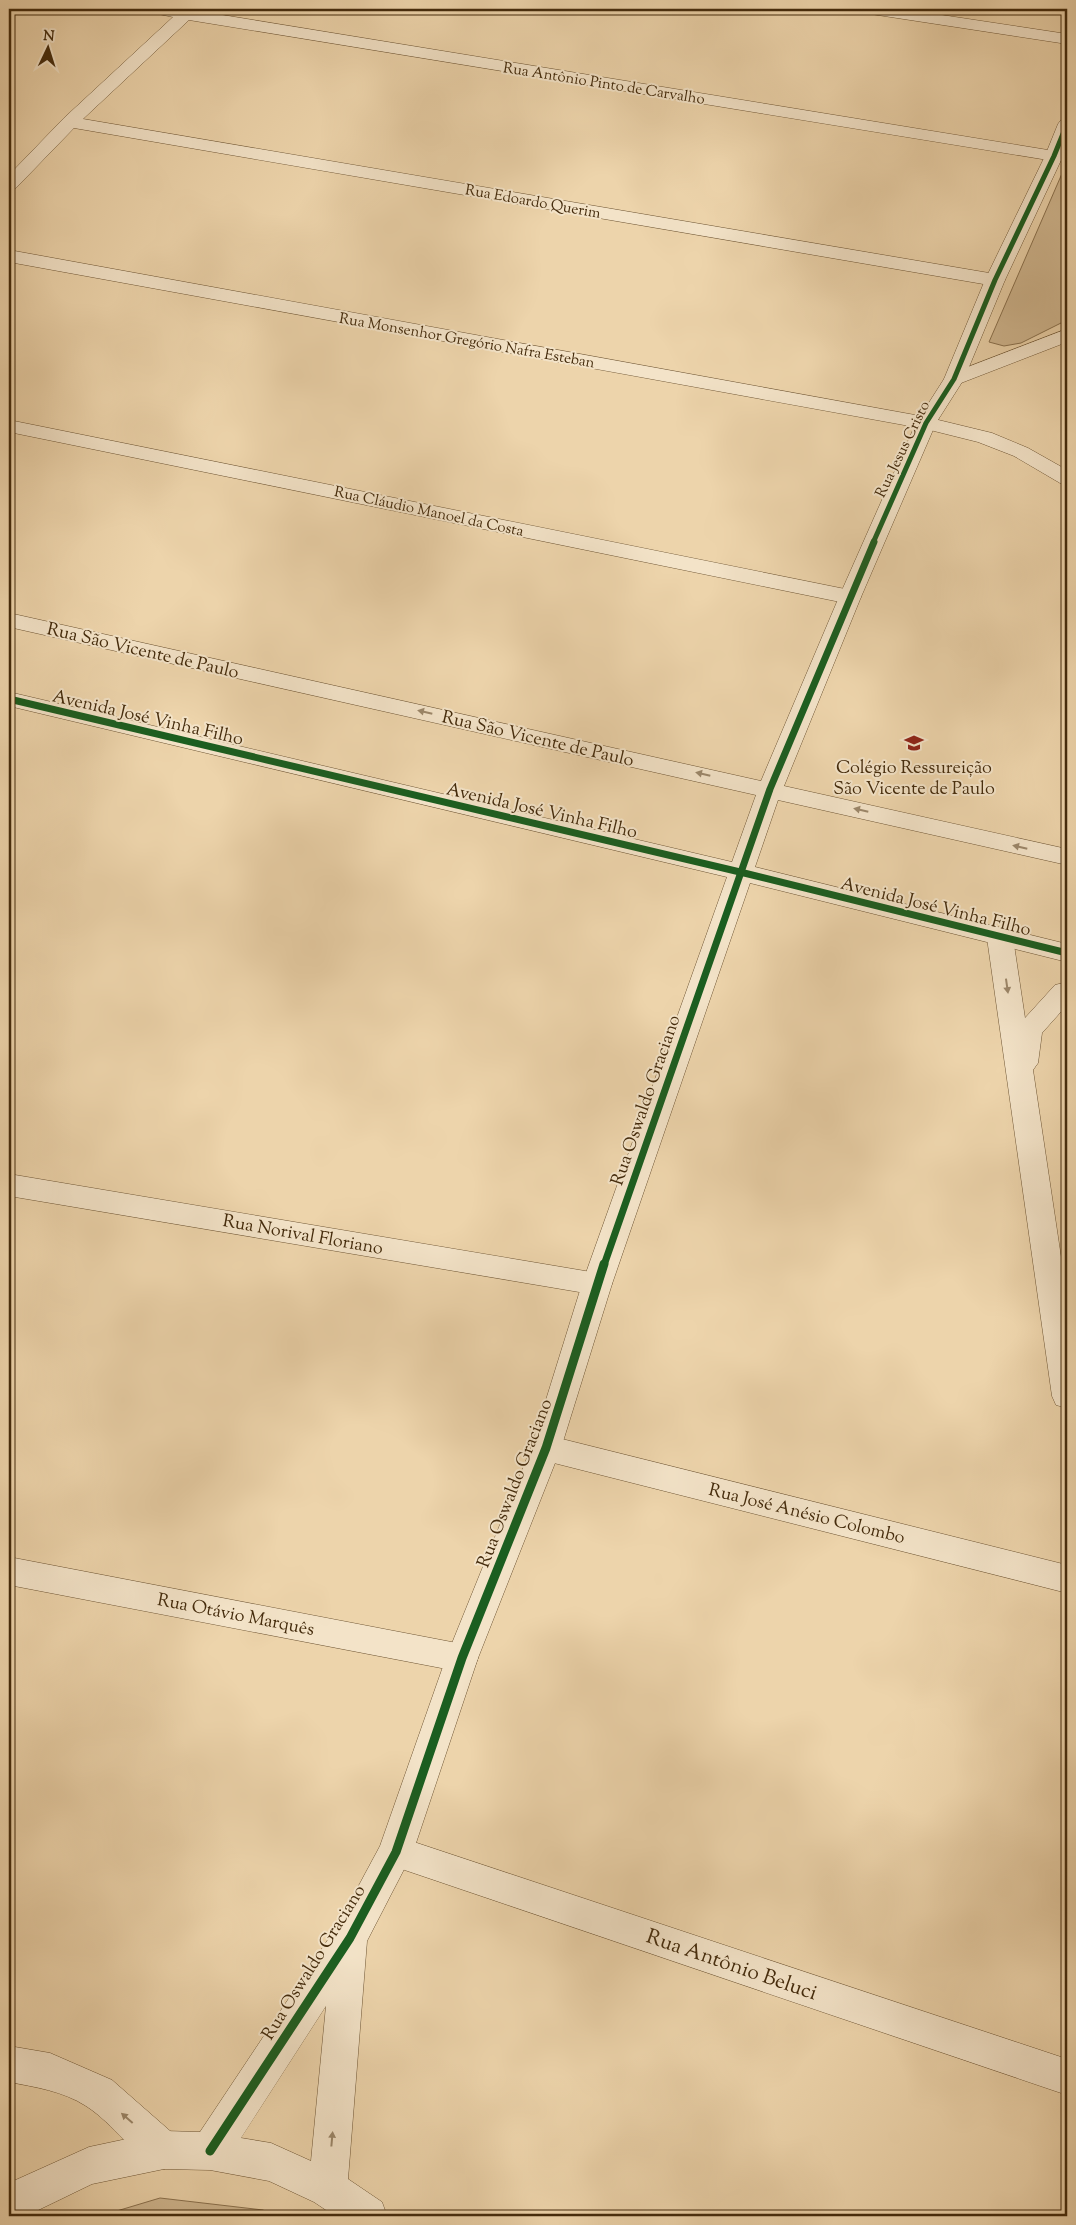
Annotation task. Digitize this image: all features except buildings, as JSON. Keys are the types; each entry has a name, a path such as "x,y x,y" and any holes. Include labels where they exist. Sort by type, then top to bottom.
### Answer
{"street":[{"name":"Rua Antônio Pinto de Carvalho","path":"155,9 188,11 1054,156"},
{"path":"871,9 1067,38"},
{"path":"9,185 70,122 188,11"},
{"name":"Rua Edoardo Querim","path":"70,122 995,280"},
{"name":"Rua Jesus Cristo","path":"770,789 850,597 926,423 954,379 995,280 1054,156 1067,124"},
{"name":"Rua Monsenhor Gregório Nafra Esteban","path":"9,256 926,423 994,440 1021,452 1067,479"},
{"path":"954,379 1067,335"},
{"name":"Rua Cláudio Manoel da Costa","path":"9,426 850,597"},
{"name":"Rua São Vicente de Paulo","path":"9,620 770,789 1067,858"},
{"name":"Avenida José Vinha Filho","path":"9,699 740,872 1000,938 1067,953"},
{"name":"Rua Oswaldo Graciano","path":"210,2150 350,1938 396,1852 462,1658 546,1448 597,1284 770,789"},
{"path":"1000,938 1067,1396"},
{"path":"1021,1084 1029,1030 1067,990"},
{"name":"Rua Norival Floriano","path":"9,1185 597,1284"},
{"name":"Rua José Anésio Colombo","path":"546,1448 1067,1579"},
{"name":"Rua Otávio Marquês","path":"9,1571 462,1658"},
{"name":"Rua Antônio Beluci","path":"396,1852 1067,2077"},
{"name":"Rua Oswaldo Graciano","path":"328,2188 350,1938"},
{"path":"9,2064 50,2071 99,2094 164,2150"},
{"path":"11,2197 89,2166 164,2150 210,2150 271,2162 328,2188 368,2216"}],"shaded area":[{"path":"1067,162 1067,320 1021,343 1004,346 989,342"},
{"path":"160,2198 263,2210 274,2216 100,2216"}],"cycle path":[{"path":"210,2151 350,1938 396,1852 462,1658 546,1448 597,1284 770,789 850,597 926,423 954,379 995,280 1054,156 1067,124"},
{"path":"9,699 740,872 1067,953"}],"place":[{"name":"Colégio Ressureição São Vicente de Paulo","path":"914,743"}]}
